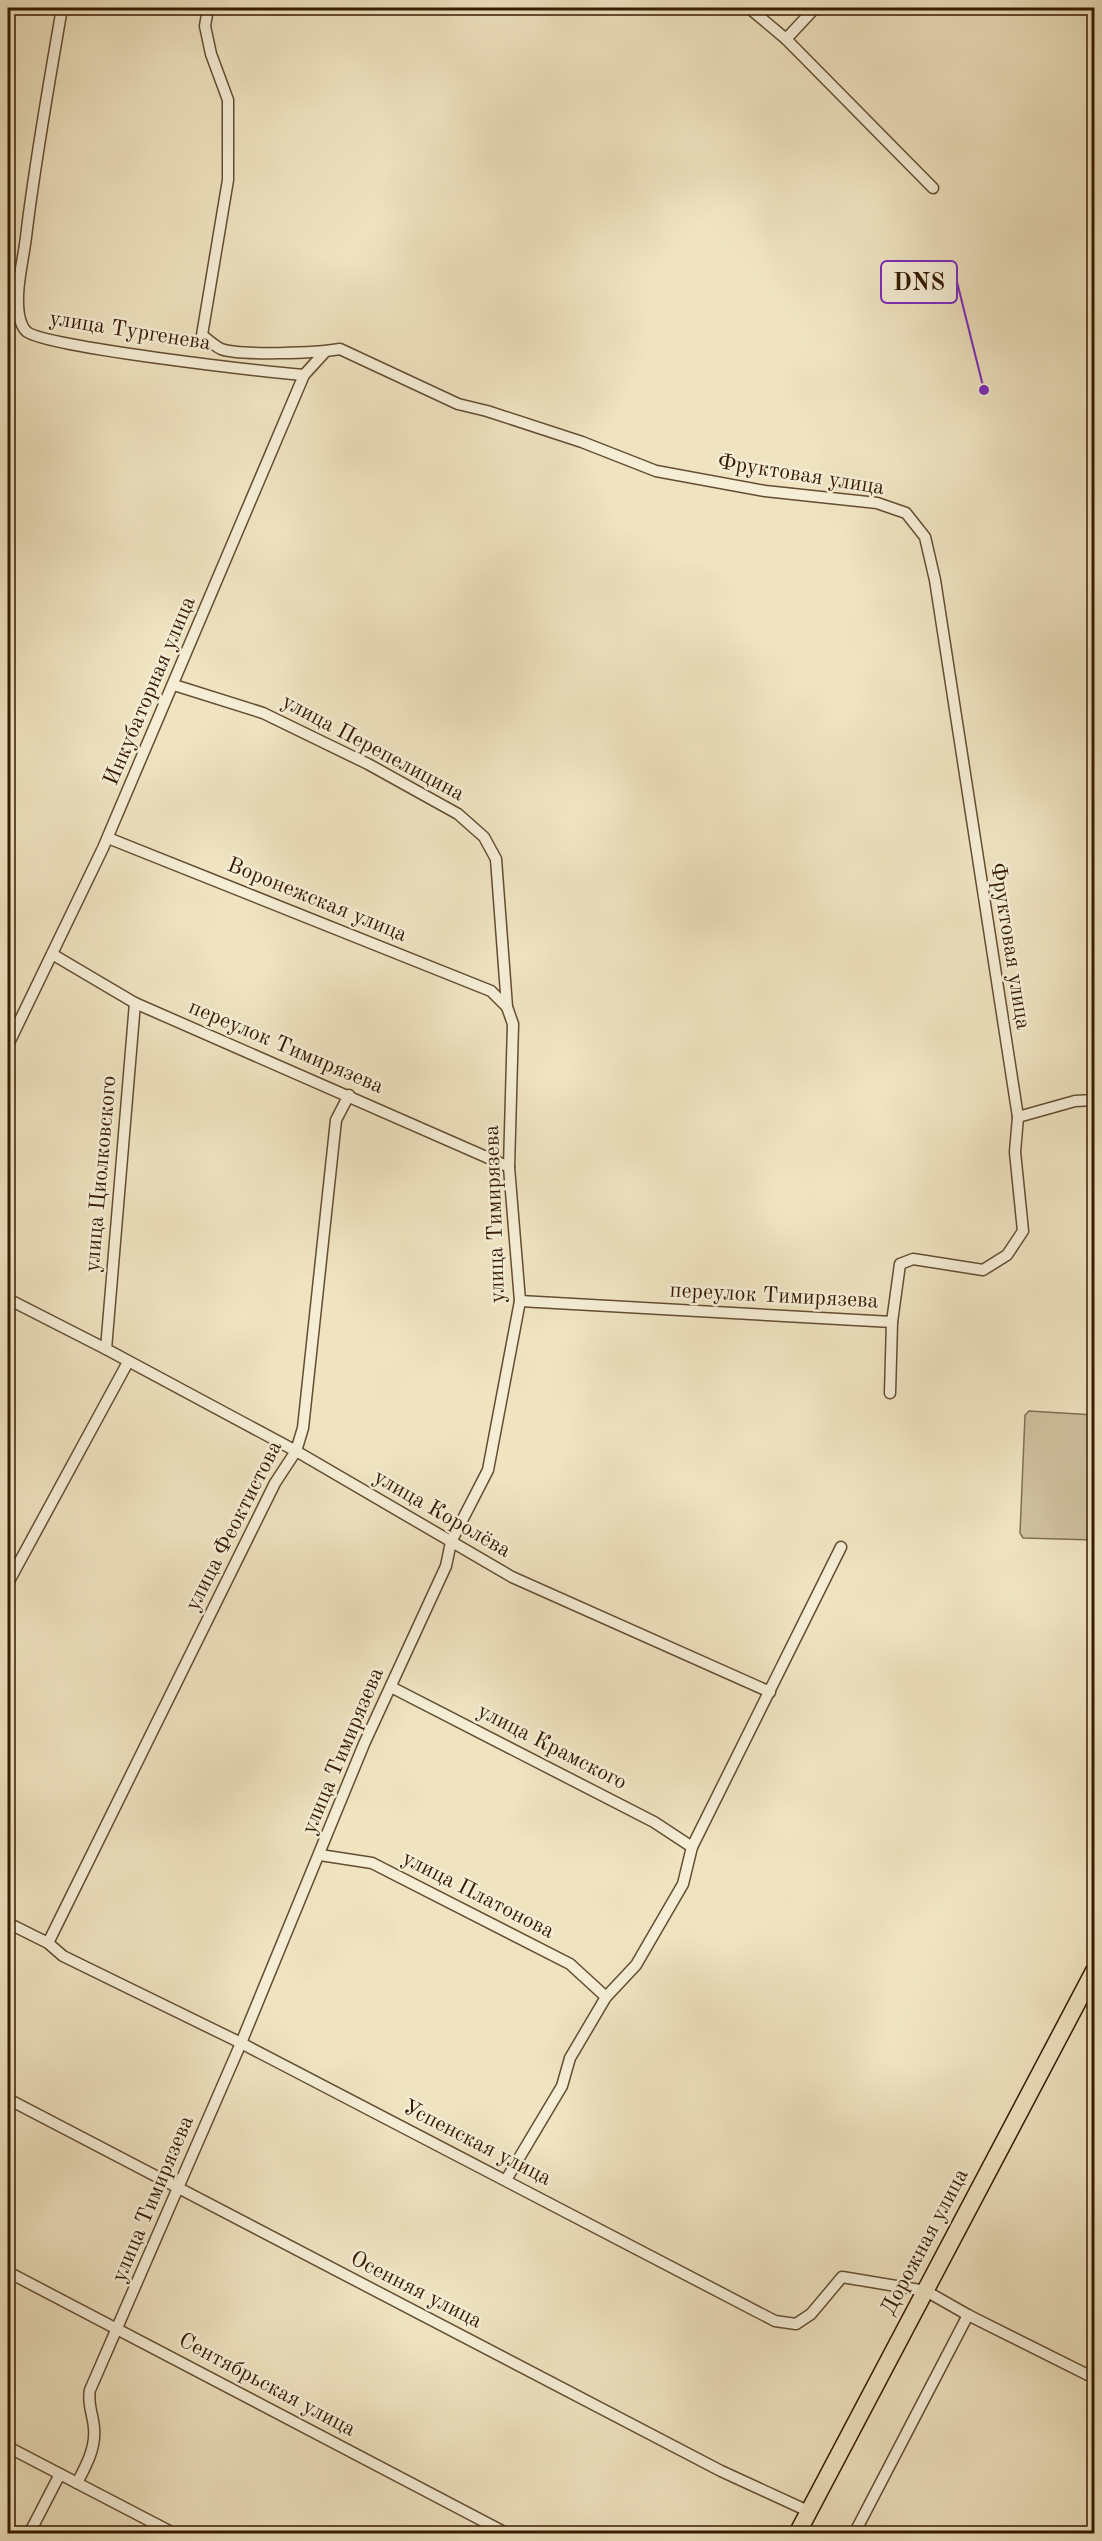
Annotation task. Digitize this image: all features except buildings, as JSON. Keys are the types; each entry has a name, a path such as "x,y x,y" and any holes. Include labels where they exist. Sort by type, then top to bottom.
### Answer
{"main road":[{"name":"Дорожная улица","path":"797,2534 1095,1971"}],"street":[{"name":"улица Тургенева","path":"62,8 28,215 19,293 21,325 28,333 48,339 137,355 304,375"},
{"name":"Фруктовая улица","path":"208,8 205,26 211,54 228,100 228,180 202,335 220,349 325,352 340,349 458,404 487,411 582,442 656,471 765,491 877,503 906,513 926,537 935,580 1018,1117"},
{"path":"749,8 786,39 933,188"},
{"path":"786,39 815,8"},
{"name":"Инкубаторная улица","path":"8,1045 108,838 304,375 325,352"},
{"name":"улица Перепелицина","path":"174,685 263,713 357,759 458,814 484,837 496,859 507,1007"},
{"name":"Воронежская улица","path":"108,838 491,991 507,1007"},
{"name":"переулок Тимирязева","path":"52,954 135,1003 509,1167"},
{"name":"улица Циолковского","path":"105,1349 135,1003"},
{"name":"улица Тимирязева","path":"77,2483 92,2448 94,2430 88,2399 90,2390 241,2043 364,1744 446,1566 451,1542 488,1470 520,1301 509,1167 513,1024 507,1007"},
{"name":"улица Феоктистова","path":"48,1943 274,1483 296,1451 303,1428 336,1120 349,1095"},
{"path":"1018,1117 1075,1101 1095,1100"},
{"name":"переулок Тимирязева","path":"520,1301 892,1322 900,1264 913,1259 983,1270 1006,1256 1023,1231 1015,1152 1018,1117"},
{"name":"улица Королёва","path":"8,1299 296,1451 512,1577 770,1692"},
{"path":"890,1393 892,1322"},
{"path":"8,1583 128,1362"},
{"path":"506,2180 562,2086 570,2058 606,1996 636,1965 682,1884 692,1847 841,1547"},
{"name":"улица Крамского","path":"391,1687 654,1822 692,1847"},
{"name":"улица Платонова","path":"320,1855 372,1863 570,1964 606,1996"},
{"name":"Успенская улица","path":"8,1923 48,1943 63,1956 241,2043 775,2321 795,2324 811,2314 842,2277 926,2291"},
{"name":"Осенняя улица","path":"8,2099 710,2465 808,2511"},
{"name":"Сентябрьская улица","path":"8,2272 508,2534"},
{"path":"926,2291 968,2315 1095,2378"},
{"path":"854,2534 968,2315"},
{"path":"8,2447 175,2534"},
{"path":"29,2534 60,2474"}],"shaded area":[{"path":"1029,1411 1094,1415 1094,1540 1023,1538 1020,1533 1025,1415"}],"place":[{"name":"DNS","path":"984,390"}]}
